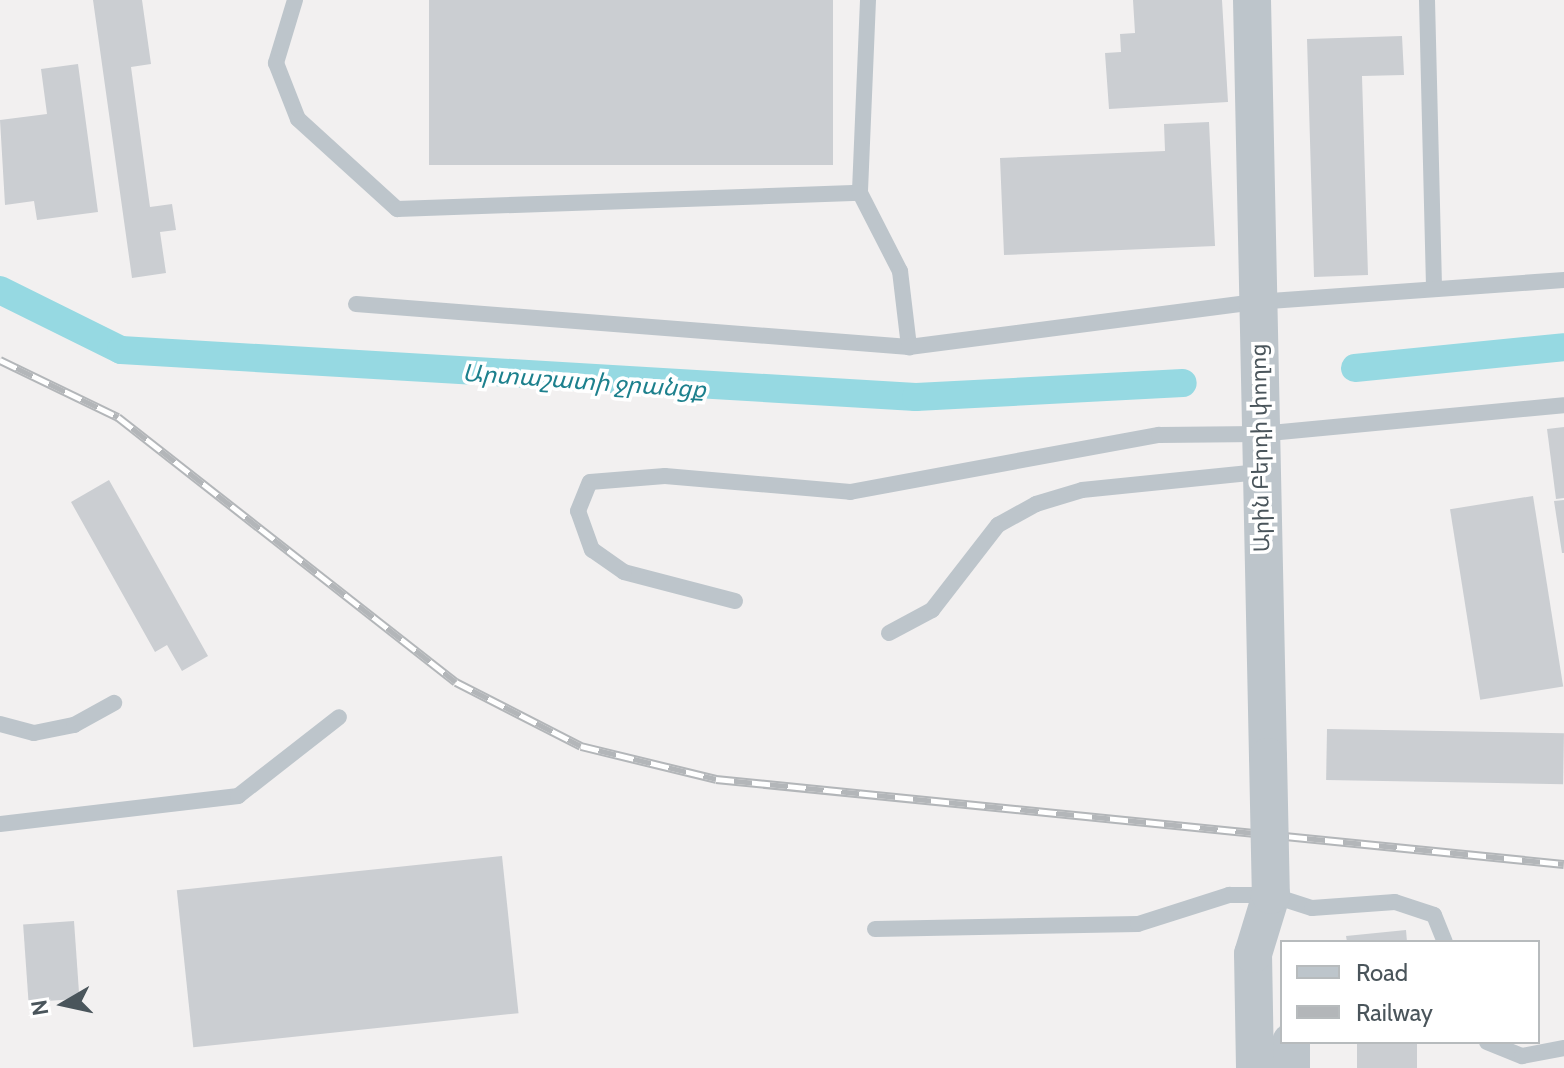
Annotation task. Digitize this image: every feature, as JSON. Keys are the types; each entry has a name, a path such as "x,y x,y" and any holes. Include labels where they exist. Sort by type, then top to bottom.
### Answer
{"street":[{"name":"Արին Բերդի փողոց","path":"1252,0 1259,472 1271,895 1253,954 1255,1068"},
{"name":"Արին Բերդի փողոց","path":"1271,895 1287,940"},
{"path":"1291,1044 1291,1068"}],"lane":[{"path":"295,0 276,63 298,119 397,209 860,193"},
{"path":"868,0 860,193 867,218 891,242 900,271 909,347"},
{"path":"1427,0 1434,288"},
{"path":"356,304 909,347 1257,302 1564,280"},
{"path":"735,601 624,572 592,550 578,511 590,482 607,475 665,476 850,492 1159,435 1259,434 1564,405"},
{"path":"889,633 932,610 998,525 1036,504 1082,490 1259,472"},
{"path":"0,724 34,733 74,725 114,703"},
{"path":"0,824 238,796 339,717"},
{"path":"875,929 1138,924 1229,895 1271,895 1312,908 1395,902 1434,915 1444,940"},
{"path":"1492,1044 1522,1056 1564,1048"}],"building":[{"path":"93,0 142,0 151,64 131,67 150,207 172,204 176,230 160,232 166,273 132,278"},
{"path":"429,0 833,0 833,165 429,165"},
{"path":"1133,0 1222,0 1228,102 1109,109 1105,53 1121,52 1120,34 1135,33"},
{"path":"1402,36 1404,75 1362,76 1368,275 1314,277 1307,39"},
{"path":"78,64 98,212 37,220 34,201 5,205 0,120 47,114 41,69"},
{"path":"1209,122 1215,246 1004,255 1000,158 1165,151 1164,124"},
{"path":"1564,427 1564,498 1556,499 1547,429"},
{"path":"109,480 208,656 182,671 167,645 155,652 71,502"},
{"path":"1533,496 1563,687 1480,700 1450,509"},
{"path":"1564,500 1564,553 1562,553 1554,501"},
{"path":"1327,729 1564,733 1563,784 1326,780"},
{"path":"502,856 519,1013 193,1047 177,890"},
{"path":"74,921 79,999 29,1002 23,925"},
{"path":"1406,930 1407,940 1347,940 1346,936"},
{"path":"1357,1044 1417,1044 1417,1068 1357,1068"}],"waterway":[{"name":"Արտաշատի ջրանցք","path":"0,290 121,350 916,397 1183,383"},
{"name":"Արտաշատի ջրանցք","path":"1355,368 1564,347"}],"railway":[{"path":"0,360 118,417 456,682 581,746 716,779 1564,864"}]}
